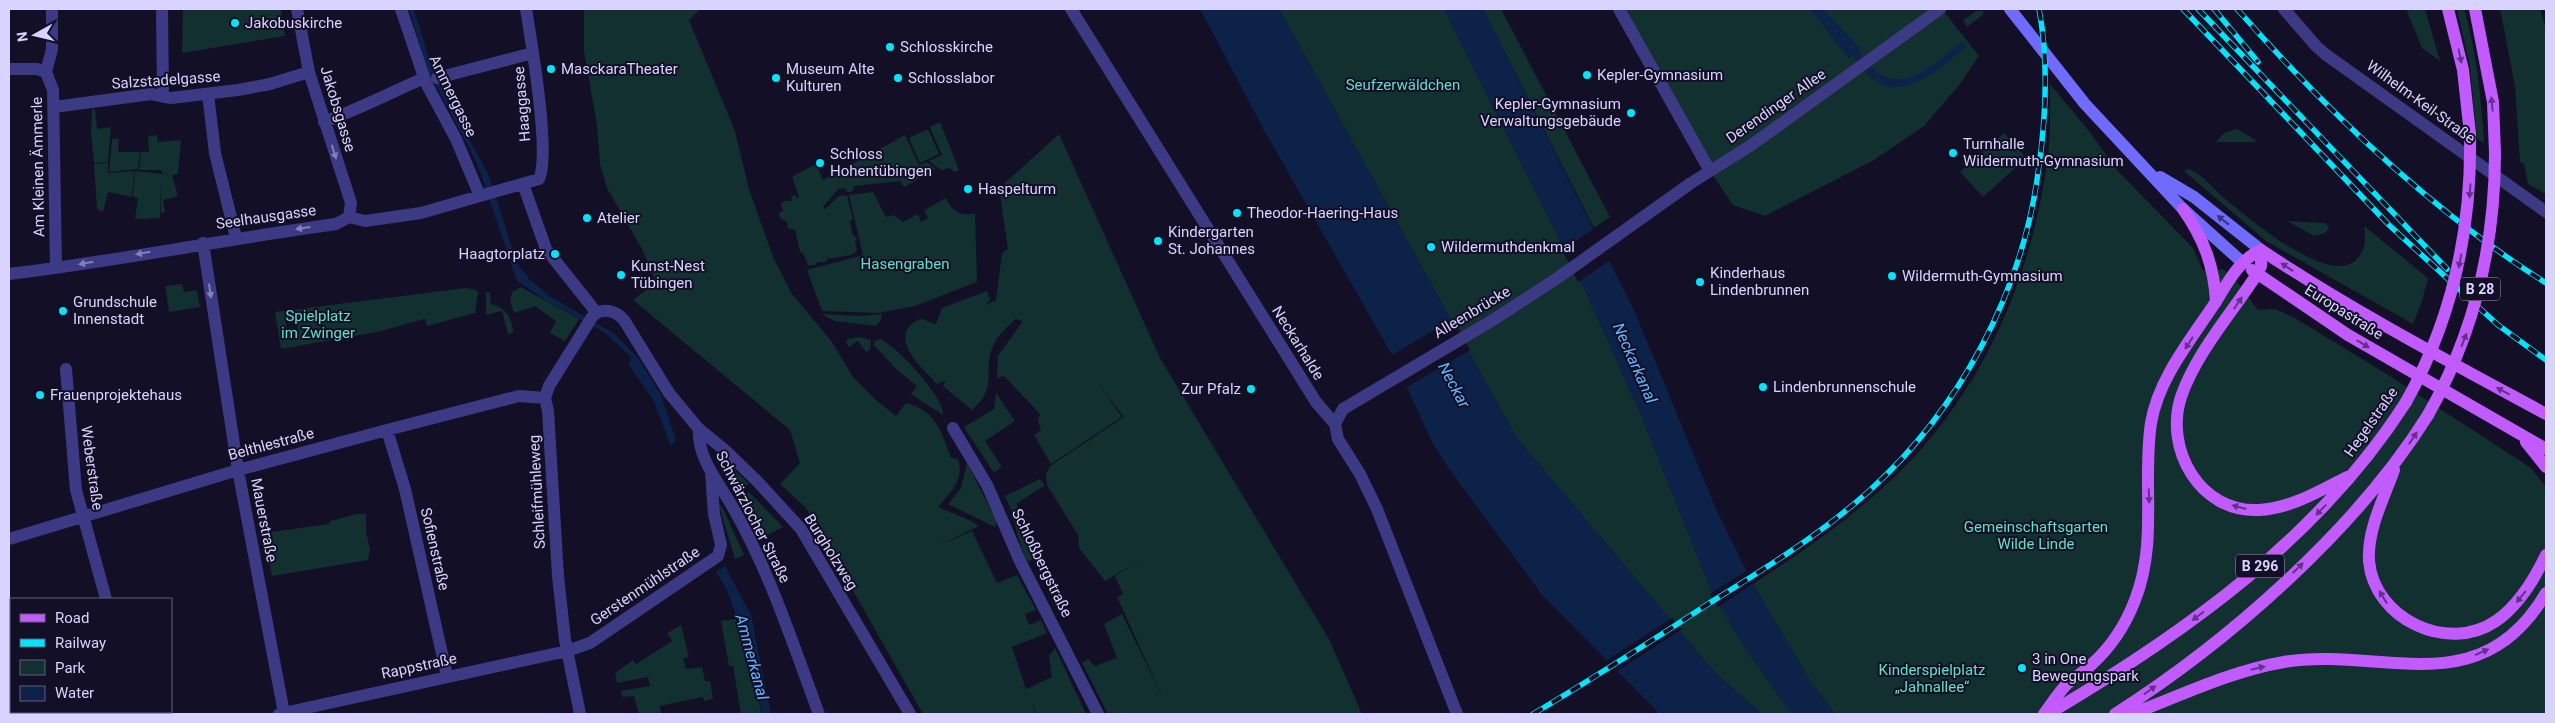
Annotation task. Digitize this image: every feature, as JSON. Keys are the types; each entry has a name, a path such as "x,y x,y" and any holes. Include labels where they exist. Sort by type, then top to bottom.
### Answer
{"main road":[{"name":"Hegelstraße","path":"2048,714 2156,646 2203,612 2273,555 2310,521 2354,474 2378,444 2406,402 2434,347 2458,272 2470,188 2470,134 2463,70 2448,9"},
{"name":"B 28","path":"2398,459 2428,416 2455,361 2476,304 2488,249 2494,189 2495,152 2490,84 2475,9"},
{"path":"2183,209 2209,255 2213,270 2216,302"},
{"path":"2044,714 2066,685 2091,666 2103,653 2123,624 2136,599 2147,551 2150,515 2148,449 2154,410 2174,366 2216,302 2243,263 2262,250"},
{"path":"2262,250 2261,266 2257,274 2200,361 2181,398 2177,437 2184,461 2196,481 2209,494 2228,504 2256,510 2277,508 2305,499 2354,474"},
{"name":"Europastraße","path":"2262,250 2320,289 2404,338 2546,414"},
{"name":"Europastraße","path":"2243,263 2348,335 2546,449"},
{"path":"2518,433 2546,467"},
{"path":"2398,459 2378,513 2371,538 2369,561 2374,581 2384,600 2397,614 2414,625 2432,632 2453,633 2476,629 2494,622 2512,607 2527,589 2546,555"},
{"name":"B 296","path":"2115,714 2218,638 2291,575 2352,515 2398,459"},
{"path":"2132,714 2247,671 2285,662 2323,660 2422,666 2458,661 2483,652 2504,640 2525,623 2546,593"}],"street":[{"path":"9,69 37,69 46,72 52,49 52,9"},
{"path":"162,9 163,97"},
{"name":"Jakobsgasse","path":"297,9 309,72 350,203 349,217"},
{"name":"Ammergasse","path":"401,9 480,196"},
{"name":"Haaggasse","path":"524,184 539,179 543,167 534,53 526,9"},
{"name":"Neckarhalde","path":"1071,9 1316,402 1335,424 1338,439 1360,474 1377,509 1456,714"},
{"path":"1619,9 1710,171"},
{"name":"Derendinger Allee","path":"1627,230 1710,171 1750,146 1940,9"},
{"name":"Europastraße","path":"2010,9 2085,104 2183,209 2243,263"},
{"name":"Wilhelm-Keil-Straße","path":"2284,9 2325,54 2546,212"},
{"path":"324,122 368,106 375,99 431,78 534,53"},
{"name":"Am Kleinen Ämmerle","path":"46,72 54,90 56,268"},
{"name":"Salzstadelgasse","path":"54,107 151,94 163,97 208,94 270,84 309,72"},
{"path":"208,94 215,153 236,238"},
{"name":"Europastraße","path":"2148,170 2194,197 2262,250"},
{"path":"524,184 546,249 596,312"},
{"name":"Seelhausgasse","path":"9,274 336,224 349,217 365,221 396,217 440,208 524,184"},
{"name":"Alleenbrücke","path":"1335,424 1343,409 1492,320 1627,230"},
{"name":"Mauerstraße","path":"203,243 238,470 282,714"},
{"path":"596,312 609,311 624,320 669,393 699,429"},
{"path":"545,398 549,386 596,312"},
{"name":"Weberstraße","path":"66,369 73,469 82,517 106,598"},
{"name":"Belthlestraße","path":"9,539 238,470 387,430 519,396 545,398"},
{"name":"Schleifmühleweg","path":"545,398 549,424 558,576 567,652 580,714"},
{"name":"Schloßbergstraße","path":"953,428 987,485 1020,561 1098,714"},
{"name":"Schwärzlocher Straße","path":"699,429 702,451 710,472 729,500 766,572 819,714"},
{"name":"Burgholzweg","path":"699,429 727,452 758,482 801,529 910,714"},
{"name":"Sofienstraße","path":"387,430 405,489 447,676"},
{"name":"Gerstenmühlstraße","path":"567,652 590,642 718,556 721,545 712,504 710,472"},
{"name":"Rappstraße","path":"282,714 447,676 567,652"}],"green space":[{"path":"183,9 281,9 285,36 182,53"},
{"path":"584,9 700,9 689,20 735,131 749,189 773,257 792,294 832,342 853,377 876,400 896,416 906,403 916,406 931,417 941,431 951,458 958,459 960,473 955,486 938,507 979,526 938,546 972,531 997,583 1017,575 1036,610 1025,614 1029,625 1041,620 1047,633 1012,647 1026,689 1052,677 1049,656 1055,648 1086,714 1037,714 1031,700 1036,714 923,714 806,508 780,484 800,463 790,430 633,300 656,282 642,249 607,188 600,164 597,125 584,51"},
{"name":"Seufzerwäldchen","path":"1279,9 1444,9 1586,292 1641,415 1711,590 1745,648 1792,714 1762,714 1716,674 1516,437"},
{"path":"1483,9 1501,9 1610,217 1594,228"},
{"path":"1619,9 1942,9 1979,56 1960,84 1924,126 1874,160 1765,216 1733,205 1710,171"},
{"path":"2406,9 2425,9 2440,61 2422,48"},
{"path":"2457,9 2464,9 2472,42 2480,92 2484,143 2477,139 2470,66"},
{"path":"2500,9 2540,9 2545,25 2546,194 2528,184 2524,164 2520,162 2515,86"},
{"path":"1976,11 1982,11 1984,14 1967,27 1963,20"},
{"path":"2050,84 2089,131 2116,169 2193,248 2203,271 2223,269 2238,283 2258,310 2275,309 2295,318 2385,373 2531,468 2546,487 2546,714 1835,714 1810,681 1753,584 1821,538 1885,486 1923,447 1948,416 1970,384 2006,314 2031,240 2040,202 2048,153"},
{"path":"92,109 95,109 97,129 111,127 108,162 94,163 91,132"},
{"path":"940,122 959,170 955,172 949,168 941,170 929,161 942,155 930,127"},
{"path":"928,129 939,154 920,163 909,138"},
{"path":"2237,129 2256,140 2255,142 2216,142 2224,133"},
{"path":"2004,133 2026,158 1983,197 1960,172"},
{"path":"1059,134 1160,358 1329,639 1362,714 1108,714 1082,663 1088,659 1095,666 1117,658 1104,624 1122,614 1164,700 1117,597 1123,594 1115,576 1142,559 1105,581 1079,548 1078,535 1047,485 1046,473 1050,466 1124,417 1099,385 1122,417 1051,464 1034,435 1041,431 1038,421 1040,414 1004,376 997,378 998,356 1023,321 1015,319 996,341 990,354 988,386 980,401 972,410 943,386 946,380 937,384 909,351 905,335 908,328 915,321 923,319 936,324 942,308 987,291 990,299 986,305 996,300 1002,253 1008,249 1000,195 996,191"},
{"path":"157,135 158,142 181,140 178,174 162,173 162,170 139,170 141,152 149,152 148,136"},
{"path":"905,135 919,165 927,162 936,169 904,187 900,181 854,186 852,192 847,192 845,188 838,189 823,207 825,209 839,196 847,195 853,220 850,221 852,233 857,239 855,241 857,251 851,255 827,259 826,262 817,262 816,265 808,265 803,253 800,252 795,230 788,228 787,222 780,218 779,213 783,211 781,204 784,201 792,201 791,197 795,195 797,198 799,197 792,177 816,164 823,180"},
{"path":"112,139 119,139 118,152 140,152 138,169 109,172"},
{"path":"108,163 108,173 134,171 132,197 108,192 103,212 97,209 94,164"},
{"path":"2188,169 2202,177 2223,197 2267,232 2287,245 2325,264 2342,266 2355,261 2359,257 2364,245 2364,226 2428,278 2413,324 2266,241 2184,171"},
{"path":"135,171 172,175 178,196 163,200 165,212 161,213 161,182 160,218 135,219 138,198 133,197"},
{"name":"Hasengraben","path":"873,192 886,217 894,215 903,222 918,214 921,222 928,218 924,210 946,198 954,210 966,214 975,213 977,282 915,306 878,313 822,311 807,270 863,255 849,195"},
{"path":"2287,221 2325,223 2329,227 2325,233 2314,236"},
{"path":"182,284 184,292 197,290 200,307 169,312 165,286"},
{"path":"521,287 579,319 565,341 550,333 556,321 535,306 514,313 510,300 512,292"},
{"name":"Spielplatz im Zwinger","path":"466,288 478,292 475,313 427,326 425,319 377,332 281,349 275,312","holes":["296,317 299,333 288,335 285,319"]},
{"path":"486,292 490,293 491,304 501,308 507,314 514,332 508,334 502,311 486,315"},
{"path":"821,314 860,316 882,314 881,320 876,326 835,321"},
{"path":"860,337 871,340 870,350 866,352 858,341 849,347 846,342 848,339"},
{"path":"880,339 897,351 919,373 937,397 942,407 943,415 911,394 917,386 897,370 875,346 873,347 875,341"},
{"path":"996,393 1015,421 985,441 1002,467 994,473 964,427 994,409"},
{"path":"724,460 749,484 740,489"},
{"path":"967,463 997,522 995,527 948,504 961,488"},
{"path":"1040,479 1045,485 1016,504 1026,521 1021,525 1038,555 1028,562 1005,496"},
{"path":"749,492 783,527 764,537 755,514 743,495"},
{"path":"719,506 722,506 744,555 735,559"},
{"path":"357,514 366,514 366,532 370,549 368,560 272,576 264,533 329,524 330,521"},
{"path":"736,619 749,655 747,656 762,714 741,714 733,666 729,666 721,621"},
{"path":"681,625 689,657 683,658 686,669 702,667 705,681 710,681 713,699 704,701 703,697 660,706 661,714 639,714 634,696 622,697 621,691 650,686 648,677 617,683 615,673 633,660 636,664 672,641 667,633"}],"water":[{"path":"409,9 414,9 433,71 489,176 517,263 530,280 551,297 615,334 639,359 661,395 676,440 671,446 653,400 629,365 631,357 604,332 550,303 517,281 482,177 474,157 428,71"},
{"name":"Neckar","path":"1200,9 1279,9 1516,437 1716,674 1762,714 1660,714 1542,595 1447,466 1432,442 1392,355 1264,130"},
{"name":"Neckarkanal","path":"1444,9 1483,9 1635,312 1716,509 1753,584 1810,681 1835,714 1792,714 1745,648 1711,590 1641,415 1586,292"},
{"path":"1810,9 1822,9 1861,49 1858,51 1879,74 1894,79 1905,79 1926,70 1963,41 1967,46 1936,71 1924,78 1899,87 1886,86 1871,78 1853,56 1849,59"},
{"name":"Ammerkanal","path":"725,566 751,615 771,714 763,714 748,656 750,655 727,590 716,572"}],"pier":[{"path":"1596,227 1612,259 1578,282 1562,250"},
{"path":"1453,319 1470,350 1405,388 1390,356"},
{"path":"1749,569 1755,582 1718,607 1710,594"},
{"path":"1672,618 1682,629 1614,673 1604,662"}],"railway":[{"path":"1533,714 1643,646 1811,537 1869,491 1901,459 1931,424 1958,386 1981,347 2001,305 2018,262 2030,218 2043,132 2045,91 2044,49 2039,9"},
{"path":"2183,9 2389,225 2498,325 2546,360"},
{"path":"2198,9 2447,269"},
{"path":"2214,9 2258,62"},
{"path":"2237,9 2307,85 2382,157 2461,224 2546,283"}],"place":[{"name":"Jakobuskirche","path":"235,23"},
{"name":"Schlosskirche","path":"890,47"},
{"name":"MasckaraTheater","path":"551,69"},
{"name":"Kepler-Gymnasium","path":"1587,75"},
{"name":"Museum Alte Kulturen","path":"776,78"},
{"name":"Schlosslabor","path":"898,78"},
{"name":"Kepler-Gymnasium Verwaltungsgebäude","path":"1631,113"},
{"name":"Turnhalle Wildermuth-Gymnasium","path":"1953,153"},
{"name":"Schloss Hohentübingen","path":"820,163"},
{"name":"Haspelturm","path":"968,189"},
{"name":"Theodor-Haering-Haus","path":"1237,213"},
{"name":"Atelier","path":"587,218"},
{"name":"Kindergarten St. Johannes","path":"1158,241"},
{"name":"Wildermuthdenkmal","path":"1431,247"},
{"name":"Haagtorplatz","path":"555,254"},
{"name":"Kunst-Nest Tübingen","path":"621,275"},
{"name":"Wildermuth-Gymnasium","path":"1892,276"},
{"name":"Kinderhaus Lindenbrunnen","path":"1700,282"},
{"name":"Grundschule Innenstadt","path":"63,311"},
{"name":"Lindenbrunnenschule","path":"1763,387"},
{"name":"Zur Pfalz","path":"1251,389"},
{"name":"Frauenprojektehaus","path":"40,395"},
{"name":"3 in One Bewegungspark","path":"2022,668"}],"park label":[{"name":"Gemeinschaftsgarten Wilde Linde","path":"2036,536"},
{"name":"Kinderspielplatz „Jahnallee“","path":"1932,678"}]}
